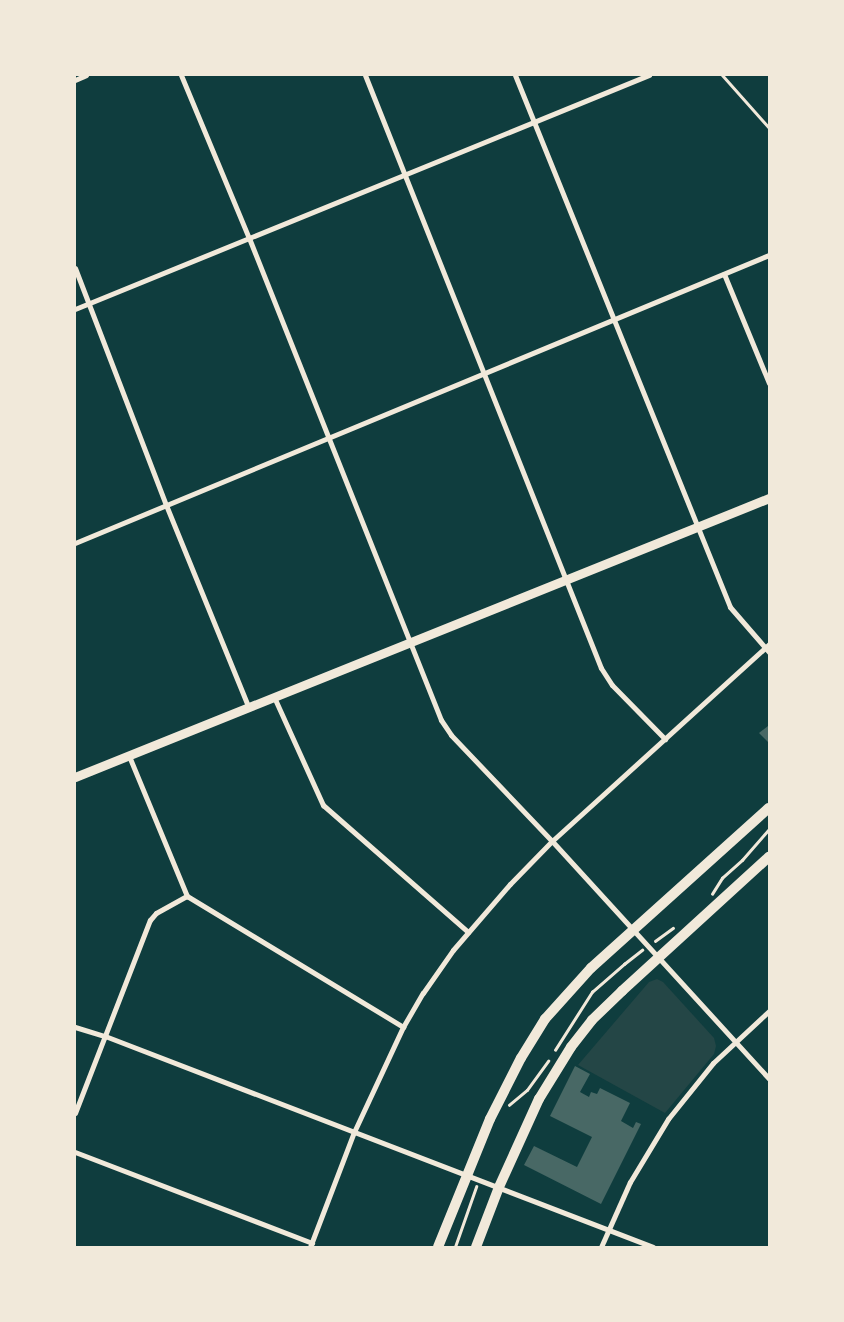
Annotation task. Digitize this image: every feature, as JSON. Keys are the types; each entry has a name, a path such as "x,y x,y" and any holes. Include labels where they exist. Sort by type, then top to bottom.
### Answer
{"main road":[{"path":"75,778 769,498"},
{"path":"438,1247 466,1174 521,1058 545,1019 590,968 769,808"},
{"path":"476,1247 499,1187 539,1099 555,1070 592,1020 658,957 769,857"}],"street":[{"path":"75,80 86,75"},
{"path":"181,75 249,238 327,438 441,720 451,735 552,841 769,1079"},
{"path":"366,75 606,678 665,739"},
{"path":"75,1152 311,1245 354,1132 403,1027 423,993 468,932 552,841 768,648 730,607 515,75"},
{"path":"75,309 649,75"},
{"path":"75,543 769,255"},
{"path":"75,268 166,505 248,708"},
{"path":"724,274 769,383"},
{"path":"274,697 323,805 468,932"},
{"path":"129,756 187,896 196,904 403,1027"},
{"path":"75,1113 150,920 156,913 187,896"},
{"path":"601,1247 630,1182 668,1119 712,1063 769,1011"},
{"path":"75,1026 106,1036 608,1228 653,1247"}],"lane":[{"path":"722,75 769,128"}],"shaded area":[{"path":"657,979 663,982 714,1038 716,1046 714,1054 665,1113 578,1065 649,982"}],"building":[{"path":"769,727 769,743 759,733"},
{"path":"575,1066 590,1074 580,1092 589,1097 591,1092 597,1094 600,1088 630,1103 621,1121 633,1128 636,1122 641,1124 601,1204 524,1165 534,1146 577,1167 592,1137 550,1116"}]}
